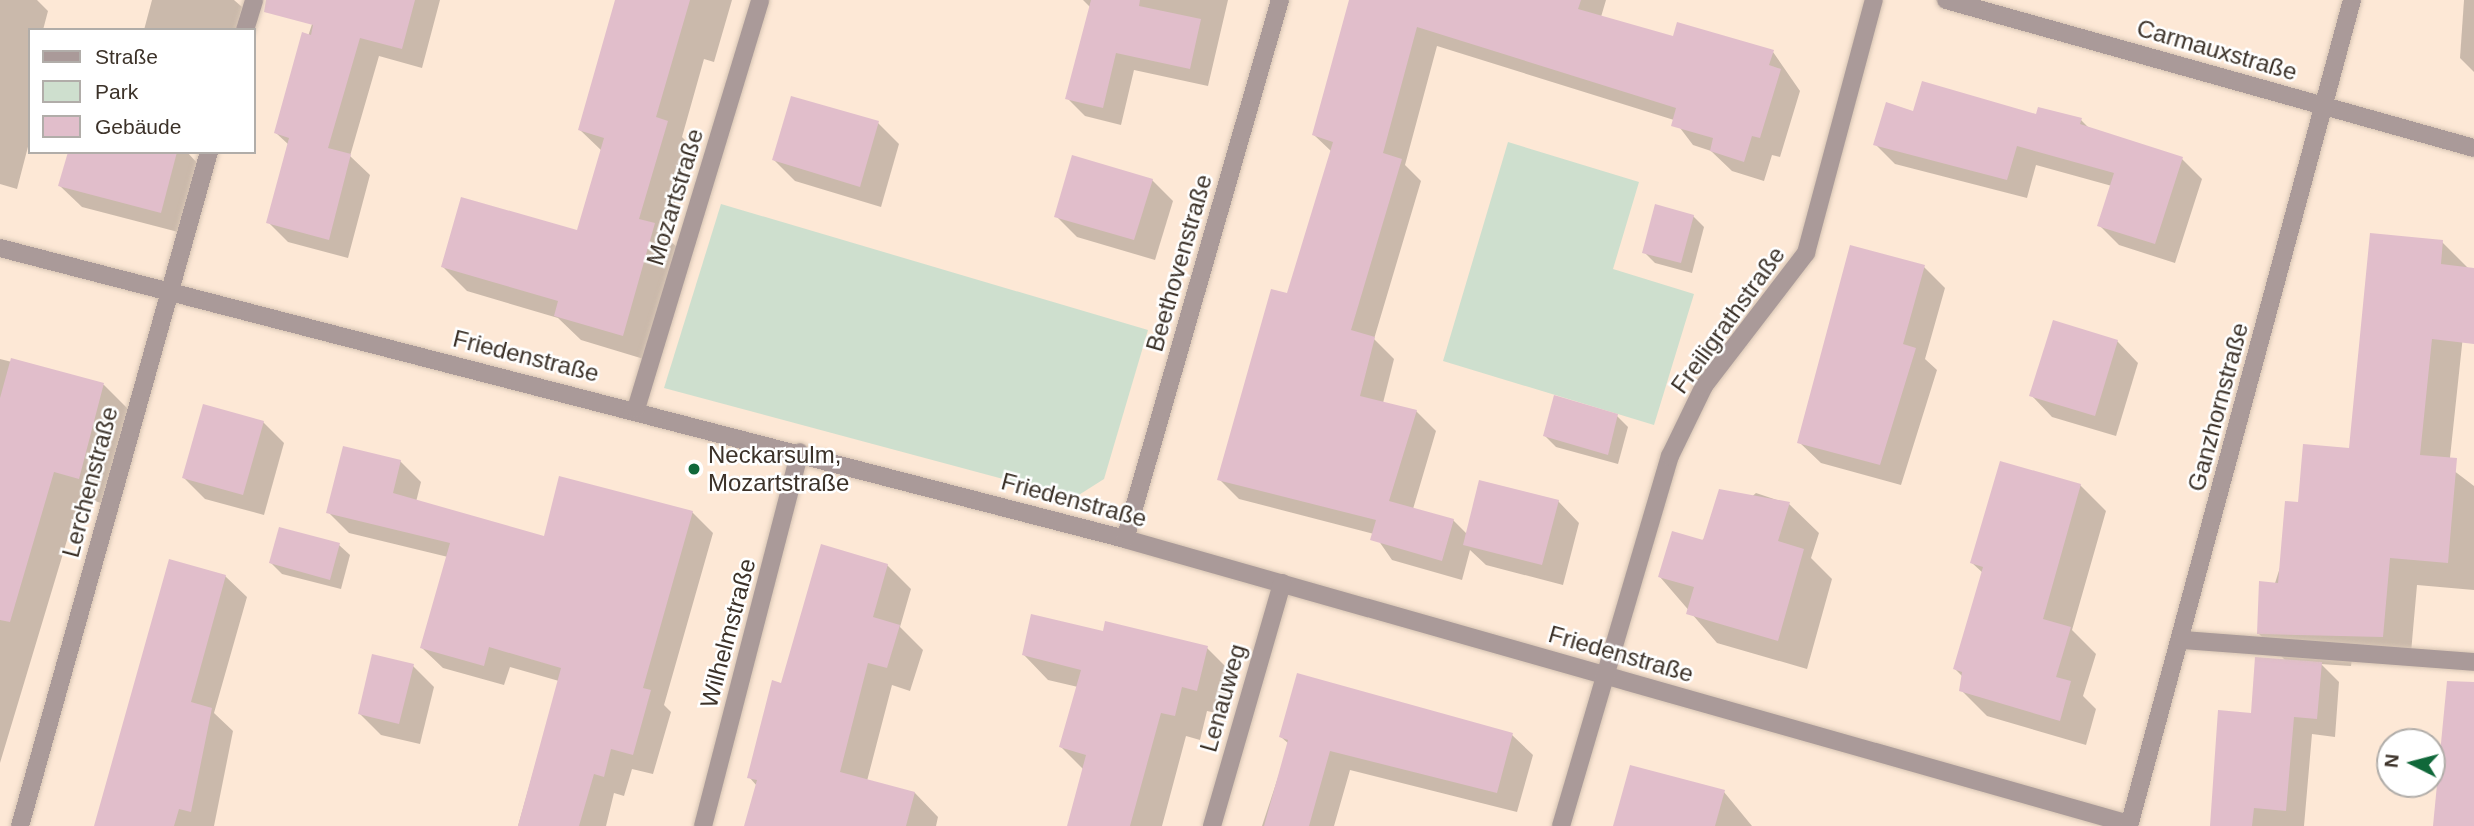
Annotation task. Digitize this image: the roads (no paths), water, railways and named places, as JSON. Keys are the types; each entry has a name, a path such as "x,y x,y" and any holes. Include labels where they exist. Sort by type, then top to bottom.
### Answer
{"street":[{"path":"246,28 254,0"},
{"name":"Mozartstraße","path":"636,409 760,0"},
{"name":"Beethovenstraße","path":"1125,539 1280,0"},
{"name":"Freiligrathstraße","path":"1561,826 1601,674 1670,456 1704,386 1806,253 1874,0"},
{"name":"Carmauxstraße","path":"1946,0 2474,148"},
{"name":"Ganzhornstraße","path":"2129,825 2182,640 2352,0"},
{"name":"Lerchenstraße","path":"20,826 167,292 208,154"},
{"name":"Friedenstraße","path":"0,248 636,409 1125,539 2129,825"},
{"name":"Wilhelmstraße","path":"703,826 800,452"},
{"name":"Lenauweg","path":"1212,826 1282,583"},
{"path":"2182,640 2474,662"}],"place":[{"name":"Neckarsulm, Mozartstraße","path":"694,469"}]}
